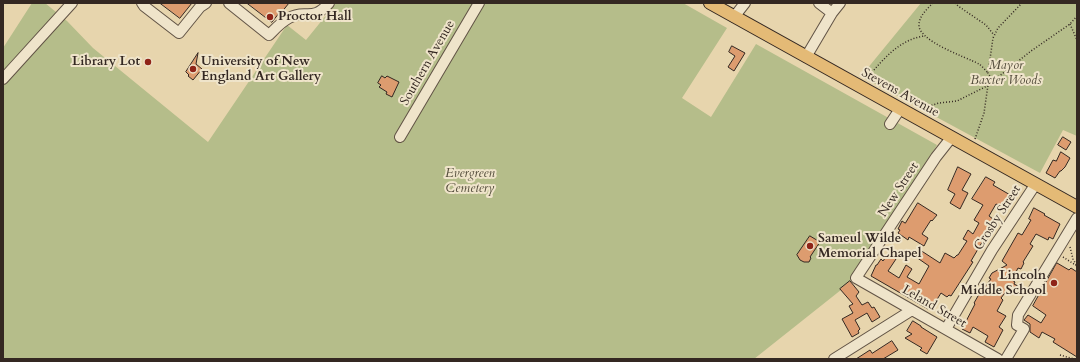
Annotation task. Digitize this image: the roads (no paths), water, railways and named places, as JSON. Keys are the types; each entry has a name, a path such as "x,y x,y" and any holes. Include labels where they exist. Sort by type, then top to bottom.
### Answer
{"main road":[{"name":"Stevens Avenue","path":"710,3 1077,207"}],"street":[{"path":"3,79 72,3"},
{"path":"142,3 179,33 200,7 206,3"},
{"path":"230,3 269,35 289,17 314,14 322,11 329,3"},
{"name":"Southern Avenue","path":"400,137 479,3"},
{"path":"734,17 745,3"},
{"path":"819,3 832,13"},
{"path":"806,57 832,13 840,3"},
{"path":"890,124 900,109"},
{"name":"New Street","path":"856,278 932,163 951,138"},
{"name":"Crosby Street","path":"946,328 992,250 1035,185"},
{"path":"1006,359 1024,328 1017,325 1018,315 1077,218"},
{"name":"Leland Street","path":"856,278 998,359"},
{"path":"834,359 912,310"}],"place":[{"name":"Proctor Hall","path":"270,17"},
{"name":"Library Lot","path":"148,62"},
{"name":"University of New England Art Gallery","path":"193,69"},
{"name":"Sameul Wilde Memorial Chapel","path":"810,246"},
{"name":"Lincoln Middle School","path":"1054,283"}],"park label":[{"name":"Mayor Baxter Woods","path":"1006,74"},
{"name":"Evergreen Cemetery","path":"470,182"}]}
